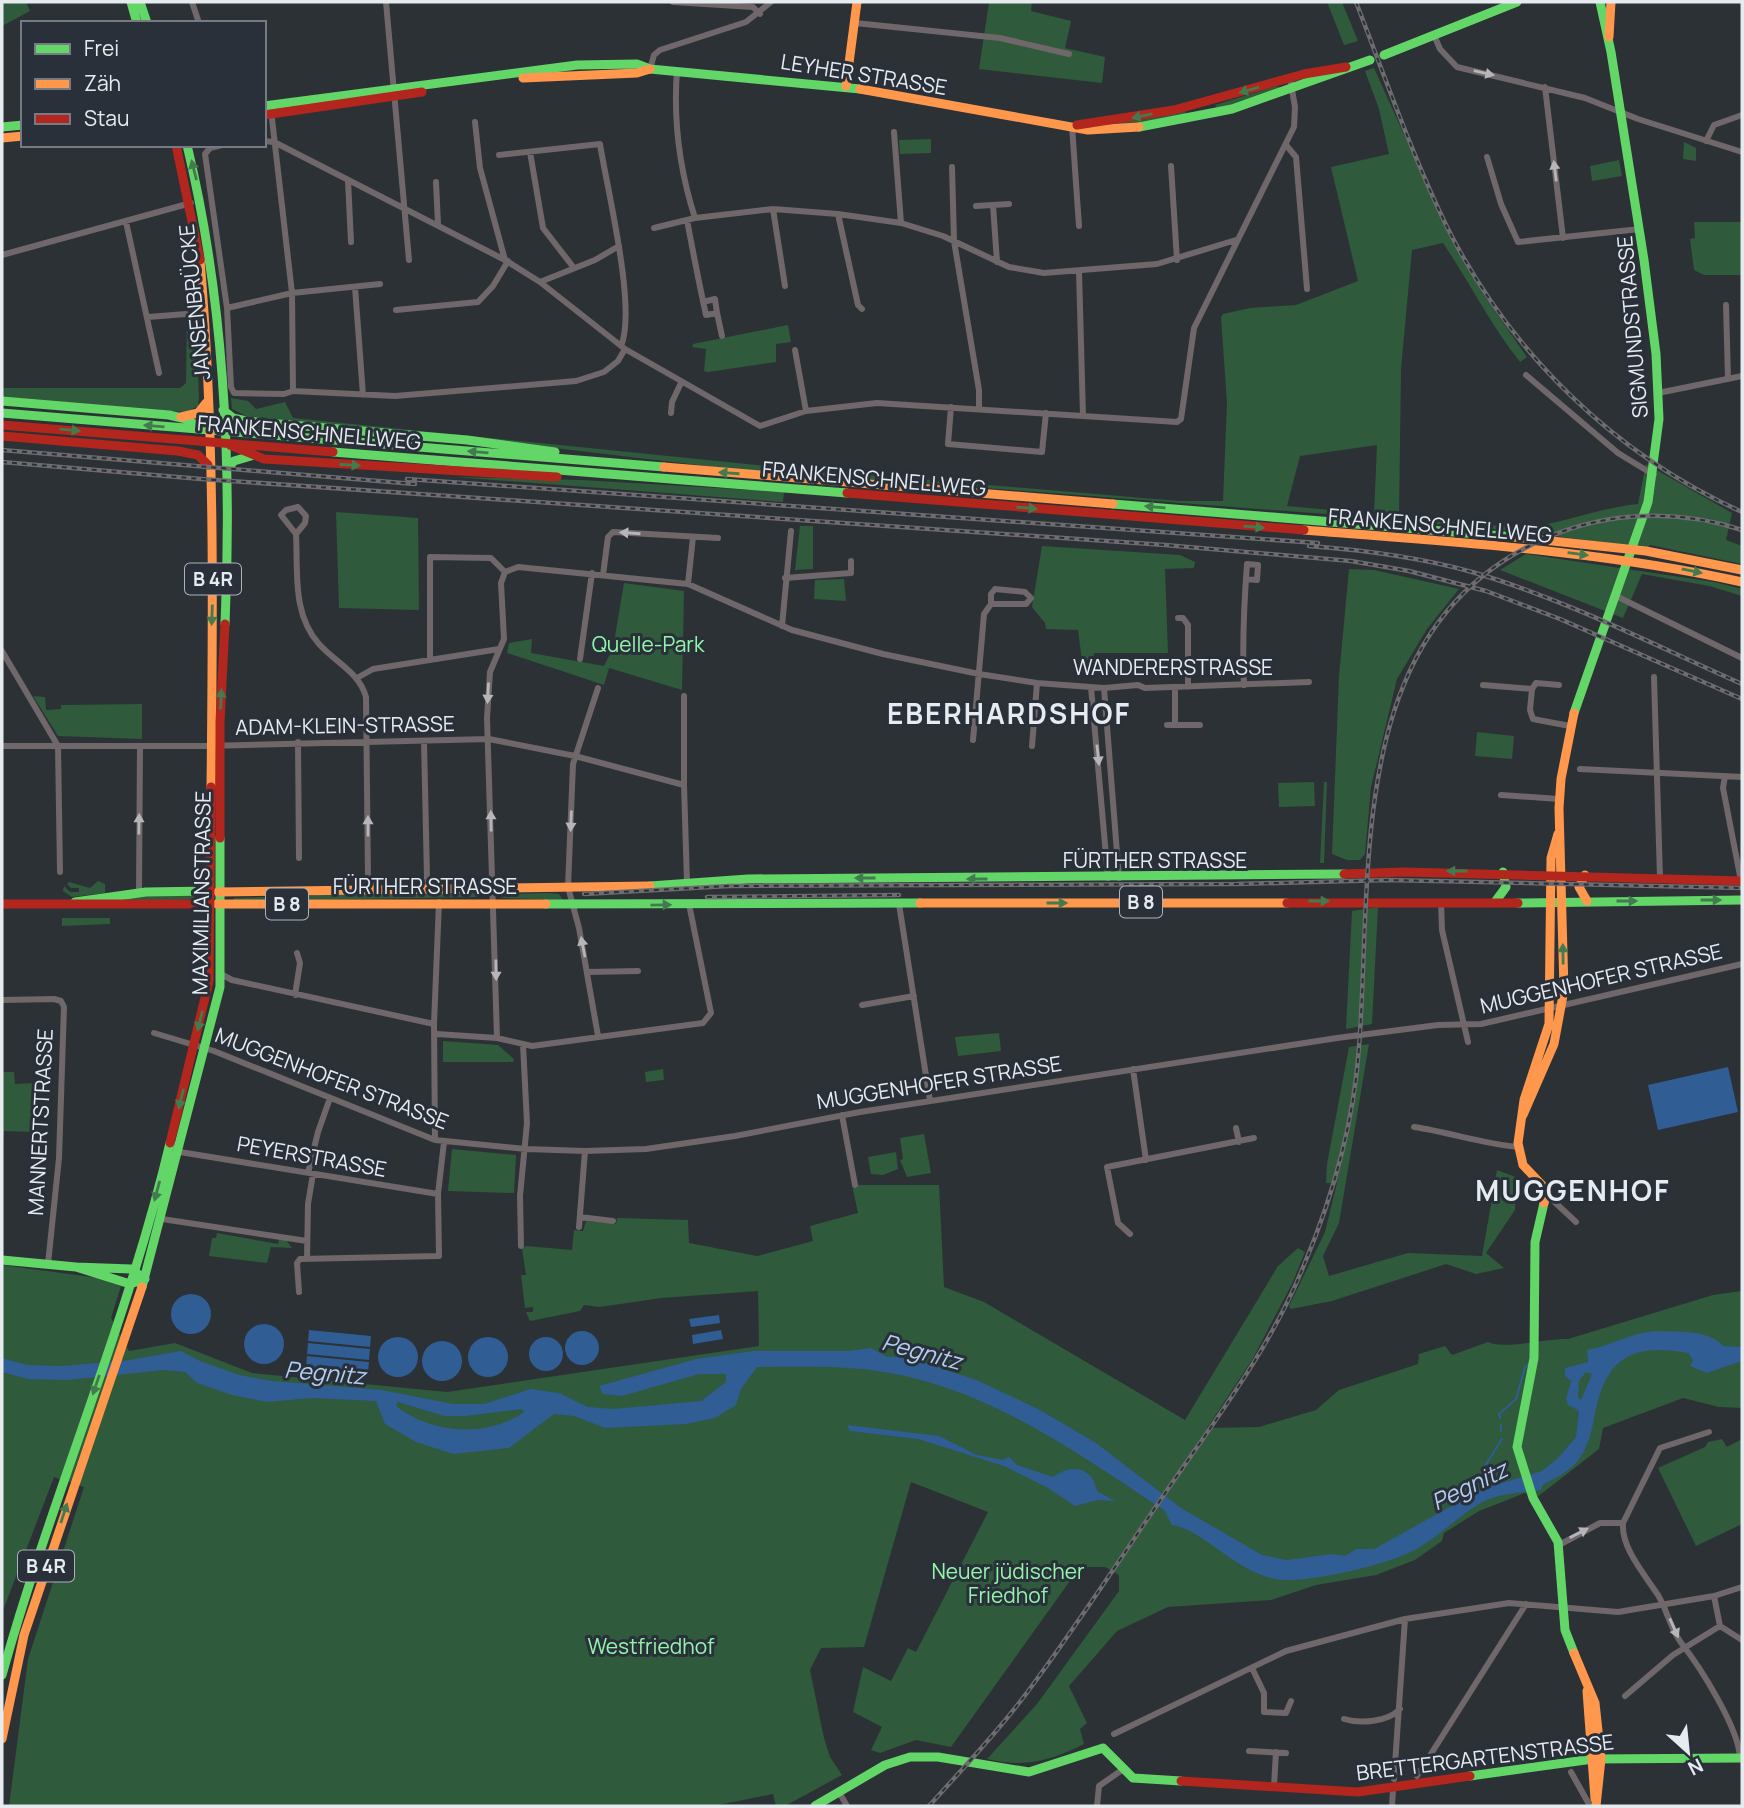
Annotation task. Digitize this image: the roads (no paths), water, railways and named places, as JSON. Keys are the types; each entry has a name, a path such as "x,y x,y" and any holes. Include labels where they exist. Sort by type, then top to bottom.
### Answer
{"main road":[{"path":"131,2 136,21"},
{"path":"140,2 146,21"},
{"path":"846,86 857,2"},
{"path":"1384,55 1517,2"},
{"name":"SIGMUNDSTRASSE","path":"1600,2 1602,23 1609,39"},
{"name":"SIGMUNDSTRASSE","path":"1523,1115 1551,1052 1562,1006 1563,902 1558,834 1559,799 1570,726 1588,664 1640,534 1654,475 1658,393 1640,229 1609,39 1611,2"},
{"name":"LEYHER STRASSE","path":"267,110 517,79 637,73 650,69 846,86 1072,126 1107,130 1169,125 1213,115 1292,90 1366,62 1290,78 1174,110 1072,126"},
{"path":"2,127 21,125"},
{"path":"2,138 21,136"},
{"name":"JANSENBRÜCKE","path":"177,147 205,264 206,403 226,469 228,499"},
{"name":"JANSENBRÜCKE","path":"187,147 199,195 223,410 208,465 210,498"},
{"path":"2,401 181,417 251,456 282,460 494,475 560,477 595,474"},
{"path":"181,417 198,412 206,403"},
{"path":"223,410 237,420 467,440 559,452 595,462"},
{"name":"FRANKENSCHNELLWEG","path":"2,413 1399,527 1624,548 1742,570"},
{"path":"178,451 253,422"},
{"name":"FRANKENSCHNELLWEG","path":"2,425 1535,549 1642,562 1742,582"},
{"path":"2,436 178,451 198,455 208,465"},
{"path":"226,469 234,461 251,456"},
{"name":"MAXIMILIANSTRASSE","path":"134,1270 210,976 213,575 210,498"},
{"name":"MAXIMILIANSTRASSE","path":"145,1279 219,997 221,746 230,570 228,499"},
{"name":"SIGMUNDSTRASSE","path":"1523,1115 1524,1100 1547,1034 1550,1009 1550,874 1552,847 1558,834"},
{"path":"1495,902 1506,887 1503,872"},
{"name":"FÜRTHER STRASSE","path":"66,904 139,892 493,889 748,879 1119,878 1503,872 1742,881"},
{"path":"1585,875 1579,887 1587,901"},
{"name":"FÜRTHER STRASSE","path":"2,904 439,902 573,906 1742,900"},
{"path":"1523,1115 1518,1147 1524,1166 1542,1185 1546,1194 1535,1242 1535,1348 1522,1448 1523,1469 1531,1493 1559,1545 1562,1607 1567,1639 1586,1682 1597,1759 1593,1806"},
{"path":"2,1259 134,1270 145,1279"},
{"path":"76,1267 130,1284 145,1279"},
{"name":"B 4R","path":"123,1322 134,1270"},
{"name":"B 4R","path":"2,1675 14,1625 68,1483 123,1322 145,1279"},
{"name":"B 4R","path":"2,1739 20,1648 68,1483"},
{"path":"815,1806 885,1765 916,1756 1029,1772 1046,1769 1091,1750 1103,1748 1112,1754 1122,1770"},
{"name":"BRETTERGARTENSTRASSE","path":"1122,1770 1138,1778 1358,1792 1394,1784 1597,1759 1741,1758"}],"street":[{"path":"192,2 198,21"},
{"path":"386,2 409,260"},
{"path":"673,2 753,7 760,14"},
{"path":"650,69 654,55 660,50 746,22 760,14 771,2"},
{"path":"855,23 1000,38 1069,54"},
{"path":"1434,35 1440,49 1457,67 1592,100 1742,152"},
{"path":"677,70 674,114 682,180 706,315 718,313"},
{"path":"266,141 274,142 507,261 540,282 623,348 761,426 806,411 875,403 1179,422 1194,328 1221,279 1236,240 1286,145 1296,119 1290,78"},
{"path":"1545,87 1563,238"},
{"path":"267,110 274,142 292,293 293,391"},
{"path":"1706,141 1714,125 1742,115"},
{"path":"396,310 478,302 494,286 507,261 480,168 475,122"},
{"path":"1072,126 1079,226"},
{"path":"894,132 901,223"},
{"path":"214,147 205,154 228,308 231,387 234,393 456,393 590,379 613,365 623,348 625,333 619,246 600,144 499,155"},
{"path":"1286,145 1296,157 1307,289"},
{"path":"530,152 543,228 574,268"},
{"path":"1487,157 1515,239 1521,243 1640,229"},
{"path":"1171,166 1177,260"},
{"path":"952,167 954,241 979,390 979,409"},
{"path":"348,180 351,242"},
{"path":"436,182 438,224"},
{"path":"2,255 191,203"},
{"path":"976,206 1009,204"},
{"path":"993,205 997,262"},
{"path":"773,209 785,286"},
{"path":"654,228 691,219 773,209 838,214 901,223 954,241 997,262 1028,272 1079,271 1177,260 1236,240"},
{"path":"838,214 858,305 862,309"},
{"path":"126,222 159,373"},
{"path":"540,282 596,260 619,246"},
{"path":"1079,271 1083,416"},
{"path":"228,308 292,293 380,284"},
{"path":"355,286 363,395"},
{"path":"703,302 715,299 722,336"},
{"path":"1726,305 1728,379"},
{"path":"148,317 186,314"},
{"path":"795,350 806,411"},
{"path":"1526,375 1618,453 1654,475"},
{"path":"1658,393 1742,376"},
{"path":"671,414 672,402 681,383"},
{"path":"951,407 947,444 1042,452 1046,413"},
{"path":"296,534 305,523 306,516 303,510 292,507 281,515 296,534 303,618 320,645 357,678 366,697 369,741 368,878 377,891"},
{"path":"782,626 791,531"},
{"path":"603,575 607,537 613,532 718,538"},
{"path":"688,584 693,537"},
{"path":"430,659 430,557 491,558 505,572 501,583 504,639 490,672 489,739 497,1038"},
{"path":"785,578 851,573 851,561"},
{"name":"WANDERERSTRASSE","path":"505,572 518,567 688,584 782,626 874,652 1037,683 1104,688 1138,685 1145,688 1175,688 1309,682"},
{"path":"580,659 592,573"},
{"path":"1244,685 1246,579"},
{"path":"973,740 984,614 991,604 991,594 995,589 1025,592 1031,598 1026,604 991,604"},
{"path":"1616,596 1742,658"},
{"path":"1178,618 1183,618 1188,625 1188,687"},
{"path":"357,678 373,669 499,649"},
{"path":"2,651 58,746 60,872"},
{"path":"1654,677 1660,878"},
{"path":"1032,746 1037,683"},
{"path":"1559,685 1536,683 1532,689 1530,710 1534,719 1570,726"},
{"path":"1483,685 1532,689"},
{"path":"1091,687 1108,878"},
{"path":"597,688 575,756 568,887 598,1037"},
{"path":"1104,688 1119,878"},
{"path":"1175,688 1175,725"},
{"path":"684,696 687,883"},
{"path":"1167,725 1200,725"},
{"name":"ADAM-KLEIN-STRASSE","path":"2,747 221,746 489,739 575,756 684,785"},
{"path":"418,890 427,878 424,741"},
{"path":"298,742 299,858"},
{"path":"139,892 140,746"},
{"path":"1580,769 1655,771 1742,778"},
{"path":"1725,776 1723,788 1742,881"},
{"path":"1501,795 1559,799"},
{"path":"1103,806 1115,805"},
{"path":"1108,863 1118,863"},
{"path":"435,1140 437,1034 434,1024 439,902"},
{"path":"1441,902 1443,930 1468,1042"},
{"path":"437,1034 497,1038 532,1046 708,1020 711,1013 689,904"},
{"path":"899,904 930,1101"},
{"path":"295,995 300,963 297,953"},
{"name":"MUGGENHOFER STRASSE","path":"154,1034 205,1048 435,1140 526,1149 585,1151 653,1148 842,1115 1337,1038 1438,1025 1463,1026 1550,1009 1742,964"},
{"path":"587,972 638,971"},
{"path":"221,974 235,981 434,1024"},
{"path":"862,1005 914,996"},
{"name":"MANNERTSTRASSE","path":"2,1000 54,999 61,1001 64,1007 59,1158 48,1264"},
{"path":"521,1246 520,1196 527,1123 523,1044"},
{"path":"1133,1069 1146,1160"},
{"path":"307,1259 311,1174 318,1132 331,1098"},
{"path":"842,1115 855,1185"},
{"path":"1414,1127 1443,1131 1480,1142 1518,1147"},
{"path":"1236,1128 1239,1142"},
{"path":"1130,1234 1118,1223 1107,1167 1254,1138"},
{"path":"299,1292 298,1261 439,1256 438,1194 444,1142"},
{"path":"579,1227 585,1151"},
{"name":"PEYERSTRASSE","path":"180,1152 438,1194"},
{"path":"1546,1194 1576,1222"},
{"path":"580,1217 613,1221"},
{"path":"162,1220 307,1241"},
{"path":"1709,1432 1660,1448 1623,1523 1630,1551 1664,1605 1681,1643 1687,1648 1737,1741 1741,1758"},
{"path":"1559,1545 1600,1523 1623,1523"},
{"path":"1114,1734 1305,1644 1405,1619 1490,1604 1527,1604 1618,1612 1714,1596 1742,1587"},
{"path":"1714,1596 1720,1626 1742,1640"},
{"path":"1416,1776 1527,1604"},
{"path":"1392,1806 1405,1619"},
{"path":"1625,1696 1673,1655 1720,1626"},
{"path":"1252,1668 1264,1693 1264,1712 1286,1713 1291,1701"},
{"path":"1344,1718 1367,1721 1390,1717 1400,1709"},
{"path":"1249,1751 1286,1753"},
{"path":"1274,1786 1276,1752"},
{"path":"1097,1806 1099,1786 1122,1770"},
{"path":"1571,1772 1593,1806"},
{"path":"839,1792 847,1806"}],"water":[{"path":"1728,1067 1738,1112 1658,1130 1648,1085"},
{"path":"191,1294 199,1295 205,1300 210,1306 210,1322 205,1328 199,1333 191,1334 183,1333 177,1328 172,1322 171,1314 172,1306 177,1300 183,1295"},
{"path":"719,1315 720,1323 691,1327 689,1319"},
{"path":"264,1324 272,1325 278,1330 283,1336 283,1352 278,1358 272,1363 264,1364 256,1363 250,1358 245,1352 244,1344 245,1336 250,1330 256,1325"},
{"path":"309,1330 371,1336 370,1347 308,1341"},
{"path":"721,1330 723,1339 693,1344 692,1335"},
{"path":"582,1331 594,1336 599,1348 594,1360 582,1365 570,1360 565,1348 570,1336"},
{"path":"1647,1332 1701,1334 1723,1346 1742,1347 1742,1361 1707,1373 1690,1366 1693,1360 1688,1353 1654,1350 1627,1357 1608,1376 1601,1390 1584,1452 1575,1464 1543,1485 1541,1490 1486,1500 1424,1544 1392,1559 1333,1575 1290,1580 1256,1573 1198,1536 1172,1525 1164,1510 1065,1446 996,1408 923,1380 884,1372 837,1367 757,1367 741,1389 736,1405 715,1418 686,1424 605,1428 574,1416 554,1414 509,1448 453,1454 416,1442 385,1424 376,1401 312,1398 267,1402 232,1395 197,1383 185,1372 164,1370 67,1380 28,1379 2,1372 2,1358 27,1365 61,1366 123,1361 181,1351 239,1375 272,1381 382,1390 453,1404 484,1404 531,1389 559,1393 588,1407 614,1409 701,1401 726,1382 726,1374 699,1374 622,1396 603,1394 599,1386 696,1359 753,1351 849,1351 871,1348 887,1357 904,1356 979,1381 1040,1410 1096,1443 1181,1508 1262,1555 1287,1560 1332,1554 1345,1556 1356,1549 1374,1549 1482,1489 1542,1471 1558,1458 1576,1437 1579,1411 1568,1405 1566,1399 1571,1381 1565,1376 1565,1368 1588,1362 1587,1350","holes":["1586,1372 1592,1374 1581,1400 1578,1397 1579,1381","398,1402 444,1416 522,1409 524,1412 493,1426 459,1429 442,1427 410,1415 396,1406"]},
{"path":"398,1337 406,1338 412,1343 417,1349 417,1365 412,1371 406,1376 398,1377 390,1376 384,1371 379,1365 378,1357 379,1349 384,1343 390,1338"},
{"path":"488,1337 496,1338 502,1343 507,1349 507,1365 502,1371 496,1376 488,1377 480,1376 474,1371 469,1365 468,1357 469,1349 474,1343 480,1338"},
{"path":"546,1337 558,1342 563,1354 558,1366 546,1371 534,1366 529,1354 534,1342"},
{"path":"442,1341 450,1342 456,1347 461,1353 461,1369 456,1375 450,1380 442,1381 434,1380 428,1375 423,1369 422,1361 423,1353 428,1347 434,1342"},
{"path":"308,1343 370,1349 369,1360 307,1354"},
{"path":"307,1356 369,1362 368,1373 306,1367"},
{"path":"847,1425 939,1436 977,1455 1003,1460 1009,1457 1017,1465 1053,1477 1067,1470 1080,1470 1091,1477 1097,1491 1115,1501 1098,1500 1075,1506 1048,1488 1004,1466 918,1439 850,1431"}],"waterway":[{"path":"1500,1418 1499,1414 1516,1399 1525,1367 1529,1364"},
{"path":"1501,1425 1501,1431"},
{"name":"Pegnitz","path":"1491,1487 1485,1466 1502,1439"}],"railway":[{"path":"1356,2 1434,200 1473,273 1502,317 1570,395 1609,430 1651,461 1742,512"},
{"path":"2,450 415,484"},
{"path":"2,462 201,479 1165,545 1351,561 1409,571 1486,591 1560,619 1742,699"},
{"path":"407,479 1318,543"},
{"path":"929,1806 1012,1712 1071,1631 1243,1379 1291,1295 1304,1265 1333,1185 1352,1103 1359,1047 1371,829 1382,757 1402,690 1434,629 1481,578 1546,538 1570,529 1618,518 1668,516 1718,523 1742,530"},
{"path":"1309,546 1411,558 1507,583 1609,624 1742,684"},
{"path":"584,894 729,886 1237,884 1388,880 1742,888"},
{"path":"707,897 899,895"}],"district":[{"name":"EBERHARDSHOF","path":"1009,713"},
{"name":"MUGGENHOF","path":"1573,1190"}],"park label":[{"name":"Quelle-Park","path":"648,644"},
{"name":"Neuer jüdischer Friedhof","path":"1008,1583"},
{"name":"Westfriedhof","path":"651,1646"}]}
